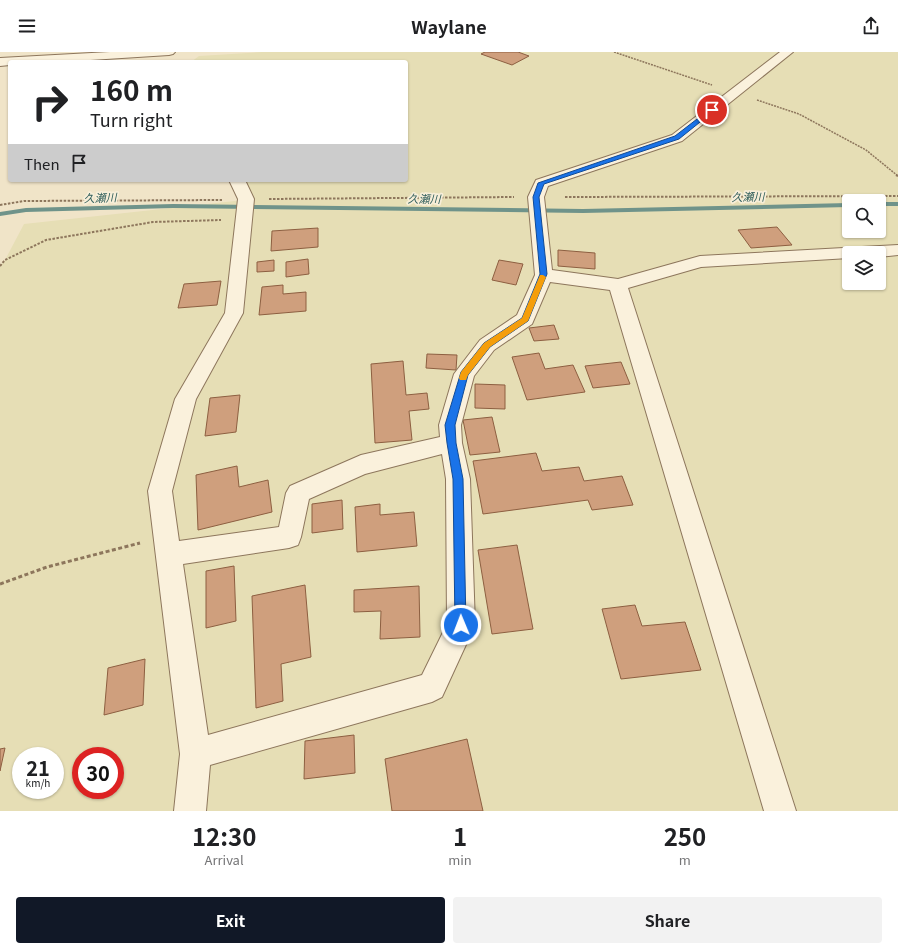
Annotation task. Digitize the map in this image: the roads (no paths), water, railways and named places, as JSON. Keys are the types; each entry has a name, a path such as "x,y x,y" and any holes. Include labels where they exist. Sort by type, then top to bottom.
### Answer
{"street":[{"path":"34,60 169,52"},
{"path":"195,754 432,687 461,625 458,479 451,443 450,425 464,374 487,345 526,319 544,274 536,197 541,183 677,138 787,52"},
{"path":"190,811 195,754 160,491 186,399 234,313 245,210 238,182"},
{"path":"886,251 898,250"},
{"path":"544,274 618,285 700,262 842,253"},
{"path":"618,285 780,811"},
{"path":"167,546 289,537 298,493 361,465 451,443"}],"waterway":[{"name":"久瀬川","path":"886,204 898,204"},
{"name":"久瀬川","path":"0,214 26,210 173,206 583,211 842,205"}]}
